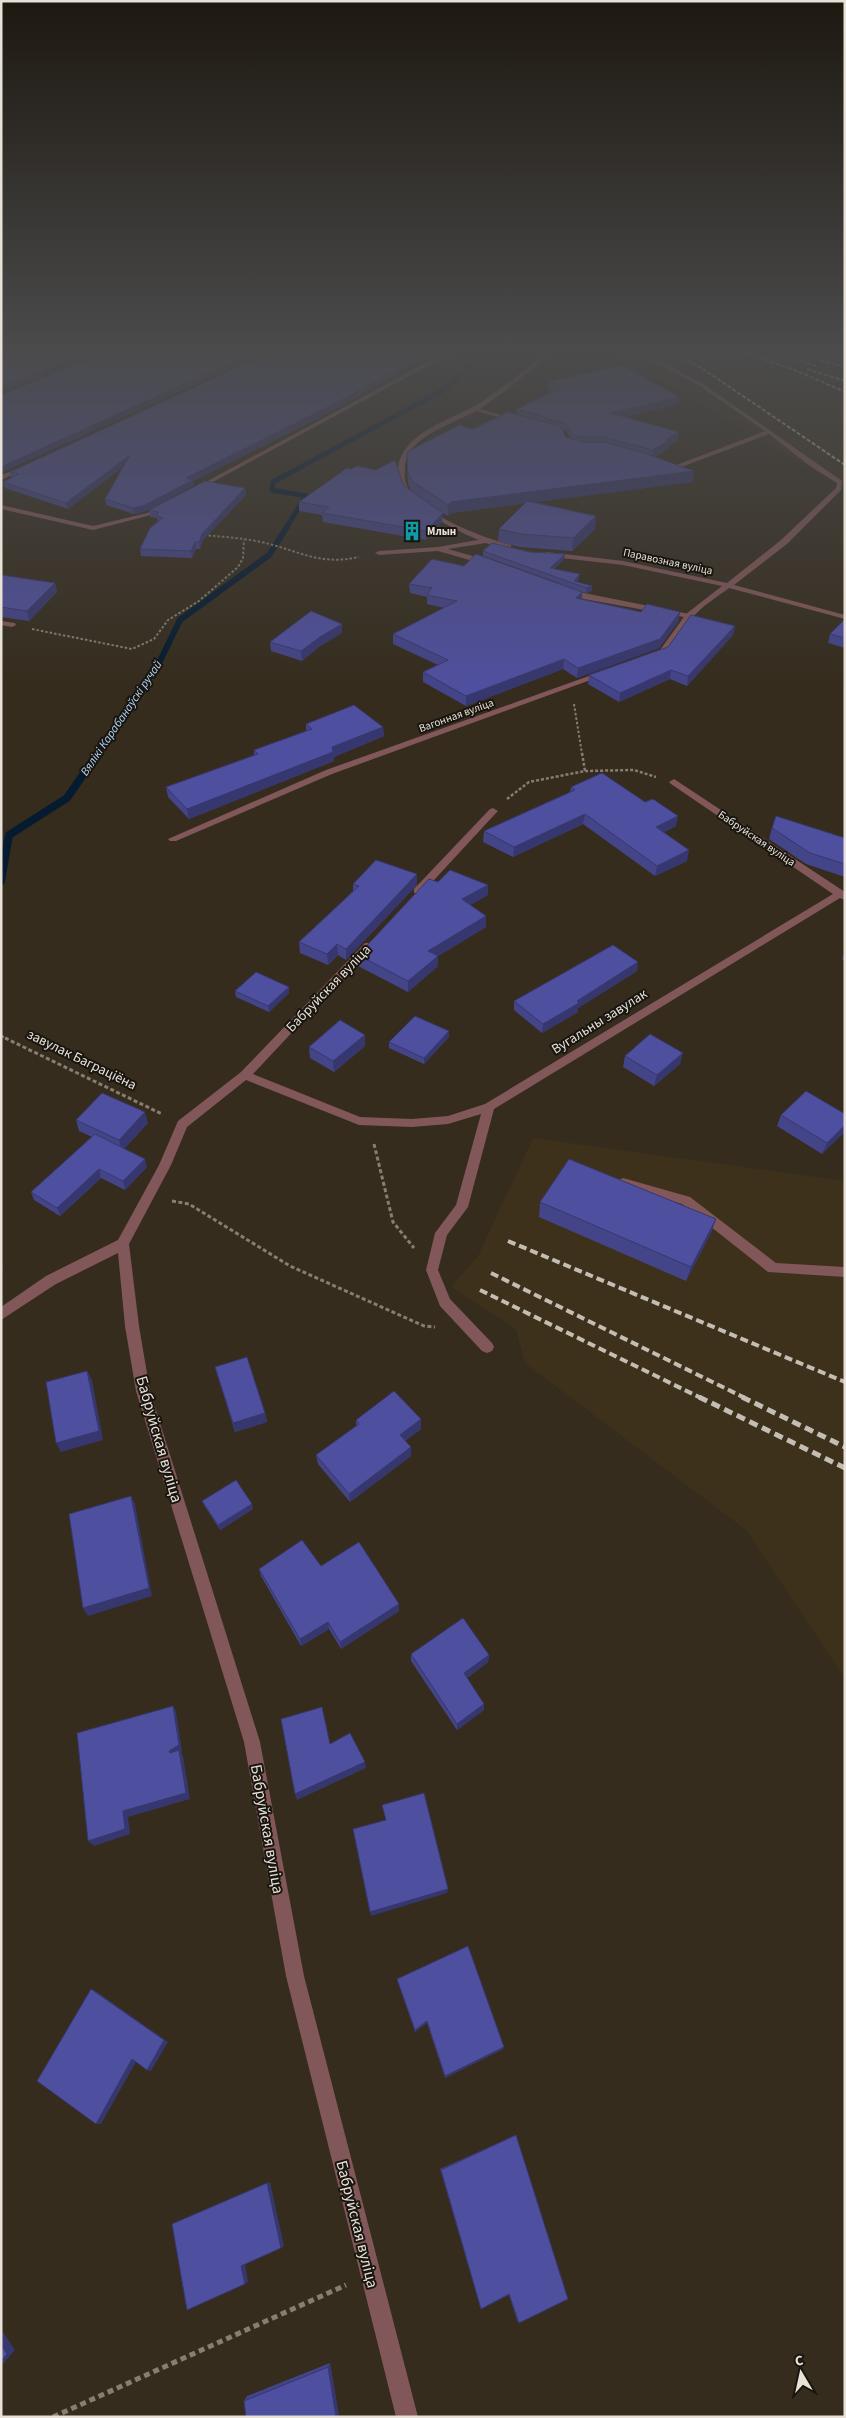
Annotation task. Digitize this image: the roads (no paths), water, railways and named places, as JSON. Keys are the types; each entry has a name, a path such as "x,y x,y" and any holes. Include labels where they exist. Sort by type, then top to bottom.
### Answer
{"street":[{"path":"192,491 248,461"},
{"path":"403,461 400,470 407,493 437,515 484,541 520,550"},
{"path":"656,463 674,468 693,461"},
{"path":"646,658 663,652 675,638 689,616 784,542 839,489 840,482 806,461"},
{"path":"1,478 28,466"},
{"path":"1,508 94,528 149,514 175,500"},
{"path":"379,554 438,549 484,541"},
{"path":"438,549 492,565"},
{"name":"Паравозная вуліца","path":"538,553 581,556 642,566 727,585 845,618"},
{"path":"557,587 584,596 689,616"},
{"path":"1,623 12,625"},
{"name":"Вагонная вуліца","path":"173,840 329,772 613,670"},
{"name":"Бабруйская вуліца","path":"674,782 842,895"},
{"path":"413,898 493,811"},
{"name":"Вугальны завулак","path":"245,1075 359,1120 412,1123 448,1120 489,1107 842,895"},
{"name":"Бабруйская вуліца","path":"380,934 245,1075 182,1124 149,1197 123,1244 132,1326 143,1391 252,1742 295,1976 407,2417"},
{"path":"487,1347 445,1302 432,1270 441,1233 462,1207 489,1107"},
{"path":"610,1179 686,1200 773,1268 845,1272"},
{"path":"1,1314 51,1280 123,1244"}],"waterway":[{"name":"Вялікі Карабанаўскі ручай","path":"286,528 306,496 272,490 273,482 312,461"},
{"name":"Вялікі Карабанаўскі ручай","path":"97,754 159,663 180,620 269,555 287,527"},
{"name":"Вялікі Карабанаўскі ручай","path":"1,881 9,835 67,798 98,753"}],"railway":[{"path":"839,461 845,465"},
{"path":"508,1241 845,1382"},
{"path":"491,1273 745,1398"},
{"path":"480,1290 701,1398"},
{"path":"699,1397 845,1468"},
{"path":"742,1397 845,1447"}],"place":[{"name":"Млын","path":"412,531"}]}
